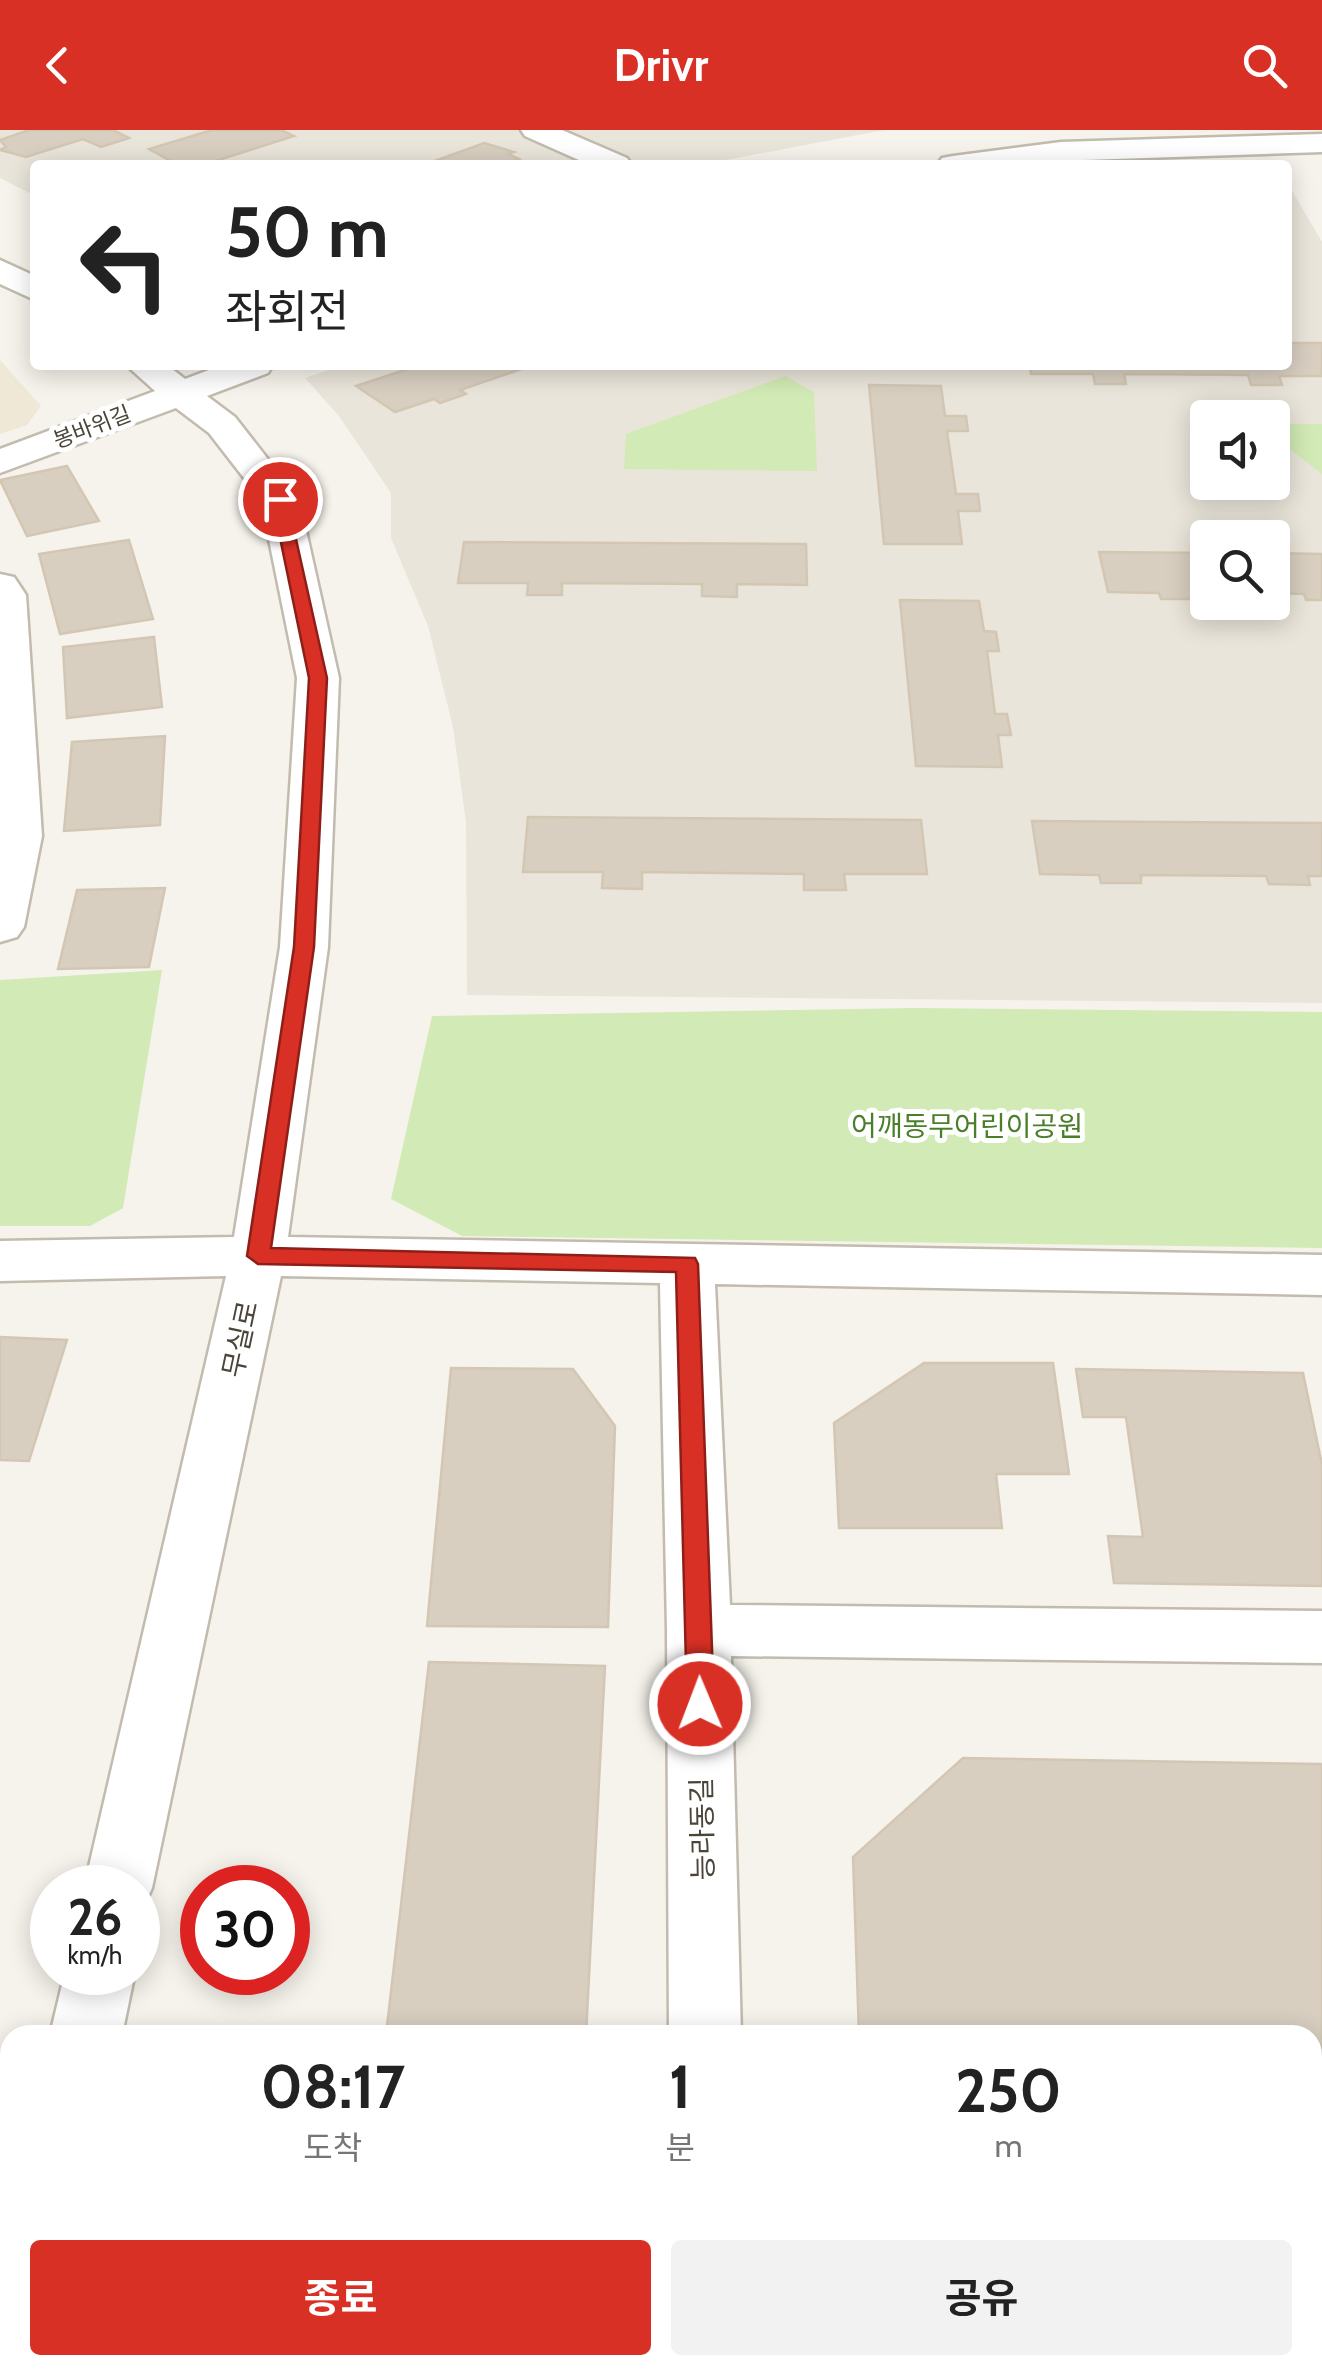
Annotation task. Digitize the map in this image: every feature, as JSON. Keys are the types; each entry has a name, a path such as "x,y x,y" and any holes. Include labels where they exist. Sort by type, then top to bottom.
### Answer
{"street":[{"path":"536,130 605,160"},
{"path":"992,160 1061,151 1318,143"},
{"path":"0,270 30,287"},
{"name":"무실로","path":"123,1865 258,1256 304,947 318,678 280,499 222,425 151,370"},
{"name":"봉바위길","path":"0,462 242,370"},
{"path":"0,586 6,595 19,836 0,928"},
{"path":"0,1261 258,1256 1322,1274"},
{"name":"능라동길","path":"687,1264 700,1630 705,2025"},
{"path":"700,1630 1322,1637"},
{"path":"88,2025 95,1995"}],"shaded area":[{"path":"0,130 884,130 726,160 30,160 30,193 0,178"},
{"path":"1292,191 1322,242 1322,1003 467,995 466,822 453,727 428,626 391,538 391,493 339,416 305,378 328,370 1292,370"},
{"path":"0,360 41,406 27,425 0,434"}],"green space":[{"path":"785,376 814,392 817,471 624,469 626,434"},
{"path":"1290,424 1322,424 1322,474 1290,449"},
{"path":"162,970 123,1208 90,1226 0,1226 0,980"},
{"name":"어깨동무어린이공원","path":"914,1008 1322,1012 1322,1248 462,1236 391,1199 432,1016"}],"building":[{"path":"29,130 113,130 129,138 101,147 83,139 26,157 0,150 6,147 0,140"},
{"path":"212,130 281,130 294,136 219,160 169,160 149,149"},
{"path":"484,143 514,152 508,154 519,159 516,160 438,160"},
{"path":"1292,343 1322,343 1322,376 1279,376 1282,385 1251,385 1248,375 1124,374 1126,384 1095,384 1093,374 1031,374 1031,370 1292,370"},
{"path":"405,370 518,370 460,390 466,394 440,403 434,399 395,412 356,386"},
{"path":"869,385 941,386 945,416 966,416 968,431 947,431 956,494 978,494 980,511 958,511 962,544 884,544"},
{"path":"67,466 99,521 27,536 0,480"},
{"path":"129,540 153,619 60,634 39,554"},
{"path":"464,542 806,544 807,585 737,584 737,597 702,596 702,584 562,583 562,595 527,595 528,583 458,583"},
{"path":"1099,552 1190,553 1190,599 1161,599 1159,593 1108,592"},
{"path":"1290,553 1322,554 1322,600 1306,600 1304,594 1290,594"},
{"path":"900,600 979,601 984,631 996,632 999,651 987,651 995,714 1007,714 1011,735 998,735 1002,767 916,766"},
{"path":"154,637 162,707 67,718 63,647"},
{"path":"165,736 160,825 64,831 72,742"},
{"path":"528,817 921,820 927,874 844,874 846,890 804,890 804,874 642,872 642,889 602,888 603,872 523,872"},
{"path":"1032,821 1322,823 1322,876 1308,876 1310,885 1269,884 1266,876 1141,875 1141,883 1101,883 1099,875 1040,874"},
{"path":"165,888 149,967 58,969 77,890"},
{"path":"0,1337 67,1340 29,1461 0,1460"},
{"path":"924,1363 1053,1363 1069,1474 996,1474 1002,1528 839,1528 834,1423"},
{"path":"451,1368 573,1369 615,1426 608,1627 427,1626"},
{"path":"1076,1369 1303,1373 1322,1465 1322,1586 1114,1583 1108,1536 1143,1537 1126,1417 1083,1417"},
{"path":"429,1662 605,1666 587,2025 387,2025"},
{"path":"963,1758 1322,1764 1322,2025 859,2025 853,1857"}],"route":[{"path":"280,499 318,678 304,947 258,1256 687,1264 700,1704"}]}
